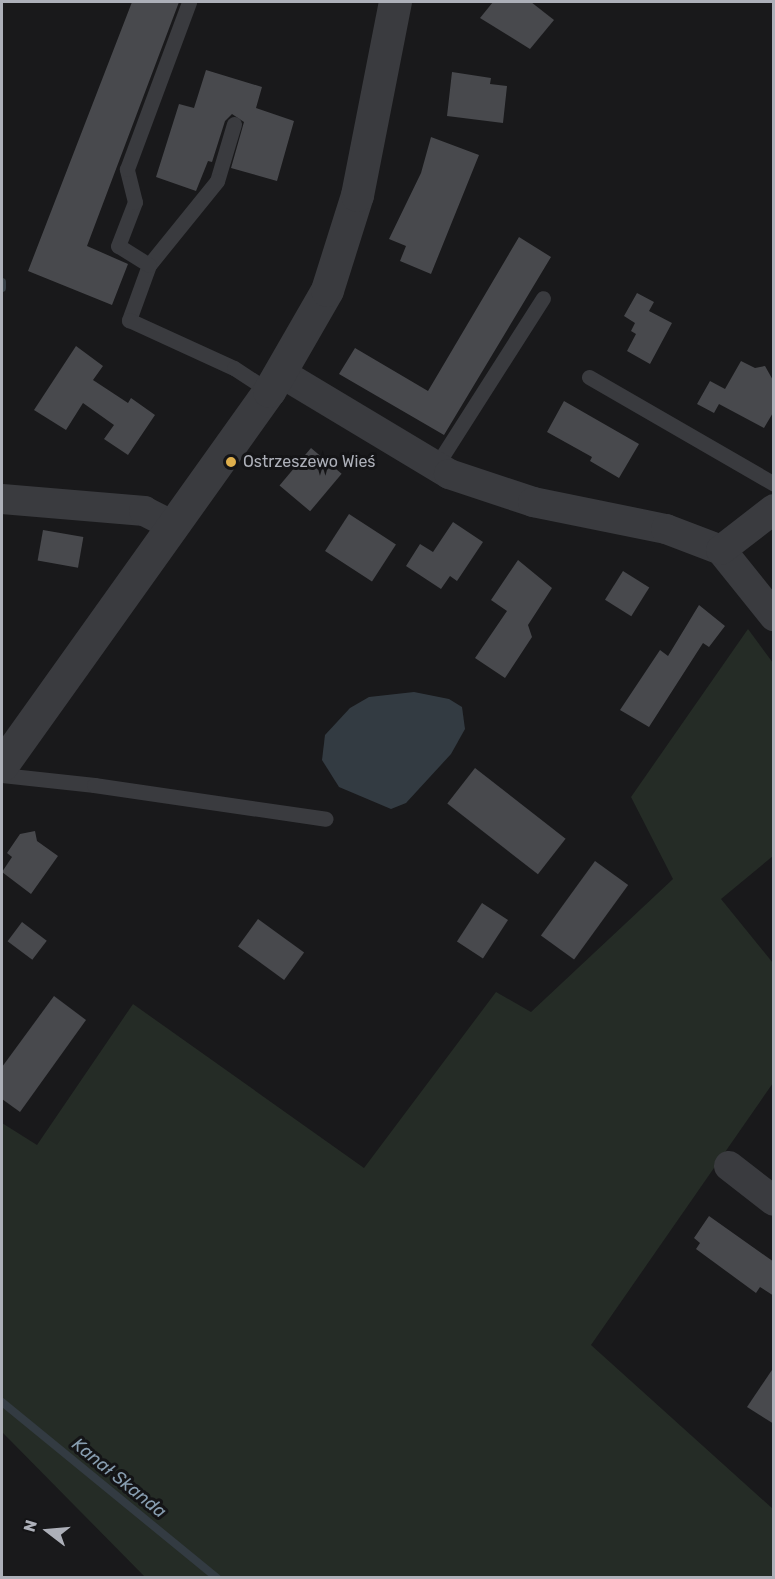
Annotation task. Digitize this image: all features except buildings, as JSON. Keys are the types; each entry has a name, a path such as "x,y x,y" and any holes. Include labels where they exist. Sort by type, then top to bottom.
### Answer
{"street":[{"path":"2,765 275,382 327,290 348,231 395,2"},
{"path":"275,382 436,466 533,502 666,529 722,550 774,615"},
{"path":"2,500 144,511 174,526"},
{"path":"722,550 774,509"},
{"path":"729,1166 774,1201"}],"lane":[{"path":"149,265 118,246 135,202 127,169 189,2"},
{"path":"234,124 217,181 149,265 129,320 234,368 275,382"},
{"path":"436,466 543,298"},
{"path":"589,377 774,484"},
{"path":"2,775 94,784 326,819"}],"shaded area":[{"path":"748,629 773,663 773,856 721,899 773,963 773,1083 591,1345 773,1509 773,1577 145,1577 2,1432 2,1123 37,1145 133,1004 364,1168 496,992 531,1012 673,879 631,797"},
{"path":"414,692 449,699 462,707 465,729 451,754 406,803 391,809 339,787 322,760 325,735 350,708 369,697"}],"waterway":[{"name":"Kanał Skanda","path":"2,282 2,288"},
{"name":"Kanał Skanda","path":"2,1402 217,1578"}],"place":[{"name":"Ostrzeszewo Wieś","path":"231,462"}]}
